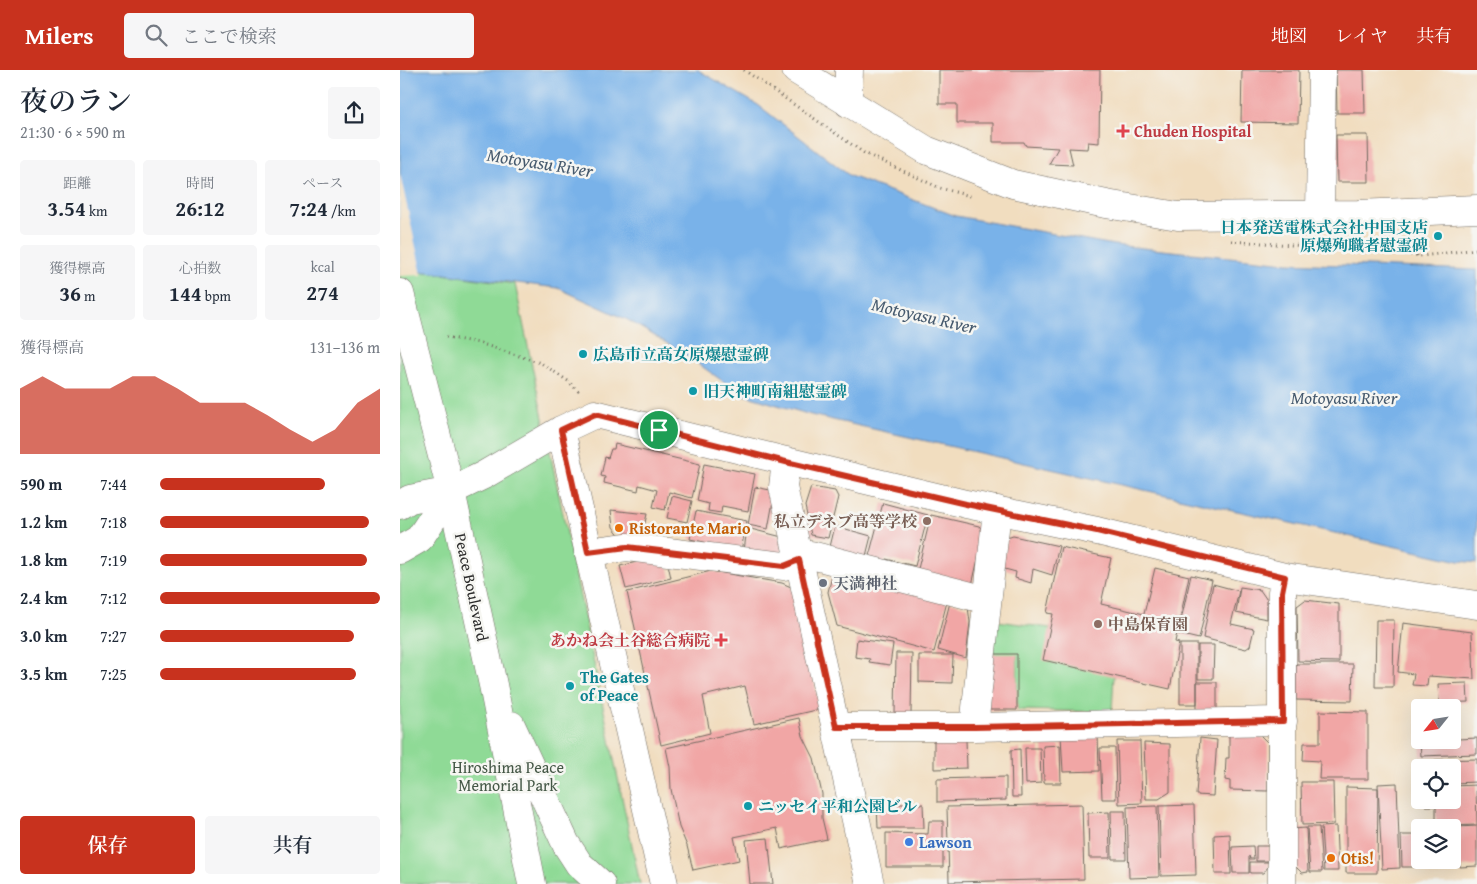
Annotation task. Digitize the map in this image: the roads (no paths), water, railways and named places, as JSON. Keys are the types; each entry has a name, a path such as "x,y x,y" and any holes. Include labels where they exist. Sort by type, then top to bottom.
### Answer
{"street":[{"path":"796,70 848,104 926,150 1012,184 1106,204 1178,216 1358,214 1477,209"},
{"path":"848,104 849,70"},
{"path":"1320,214 1322,70"},
{"name":"Peace Boulevard","path":"400,293 451,491 493,685 532,884"},
{"path":"400,505 410,499 451,491 484,475 561,430 595,414 786,462 1097,531 1285,577 1477,605"},
{"path":"561,430 664,884"},
{"path":"786,462 783,487 870,884"},
{"path":"400,550 419,538 451,491"},
{"path":"974,727 997,510"},
{"path":"588,552 627,547 784,566 811,555 987,600"},
{"path":"1282,884 1282,592 1285,577"},
{"path":"493,685 566,844 579,864 601,884"},
{"path":"836,727 974,727 1283,721"}],"water":[{"name":"Motoyasu River","path":"400,70 698,70 758,105 850,176 956,216 1114,245 1287,263 1477,270 1477,563 1459,561 811,415 741,394 680,351 628,320 558,288 427,272 400,273"}],"place":[{"name":"Chuden Hospital","path":"1123,131"},
{"name":"日本発送電株式会社中国支店 原爆殉職者慰霊碑","path":"1438,236"},
{"name":"広島市立高女原爆慰霊碑","path":"583,354"},
{"name":"旧天神町南組慰霊碑","path":"693,391"},
{"name":"私立デネブ高等学校","path":"927,521"},
{"name":"Ristorante Mario","path":"619,528"},
{"name":"天満神社","path":"823,583"},
{"name":"中島保育園","path":"1098,624"},
{"name":"あかね会土谷総合病院","path":"721,640"},
{"name":"The Gates of Peace","path":"570,686"},
{"name":"ニッセイ平和公園ビル","path":"748,806"},
{"name":"Lawson","path":"909,842"},
{"name":"Otis!","path":"1331,858"}],"park label":[{"name":"Hiroshima Peace Memorial Park","path":"508,776"}]}
